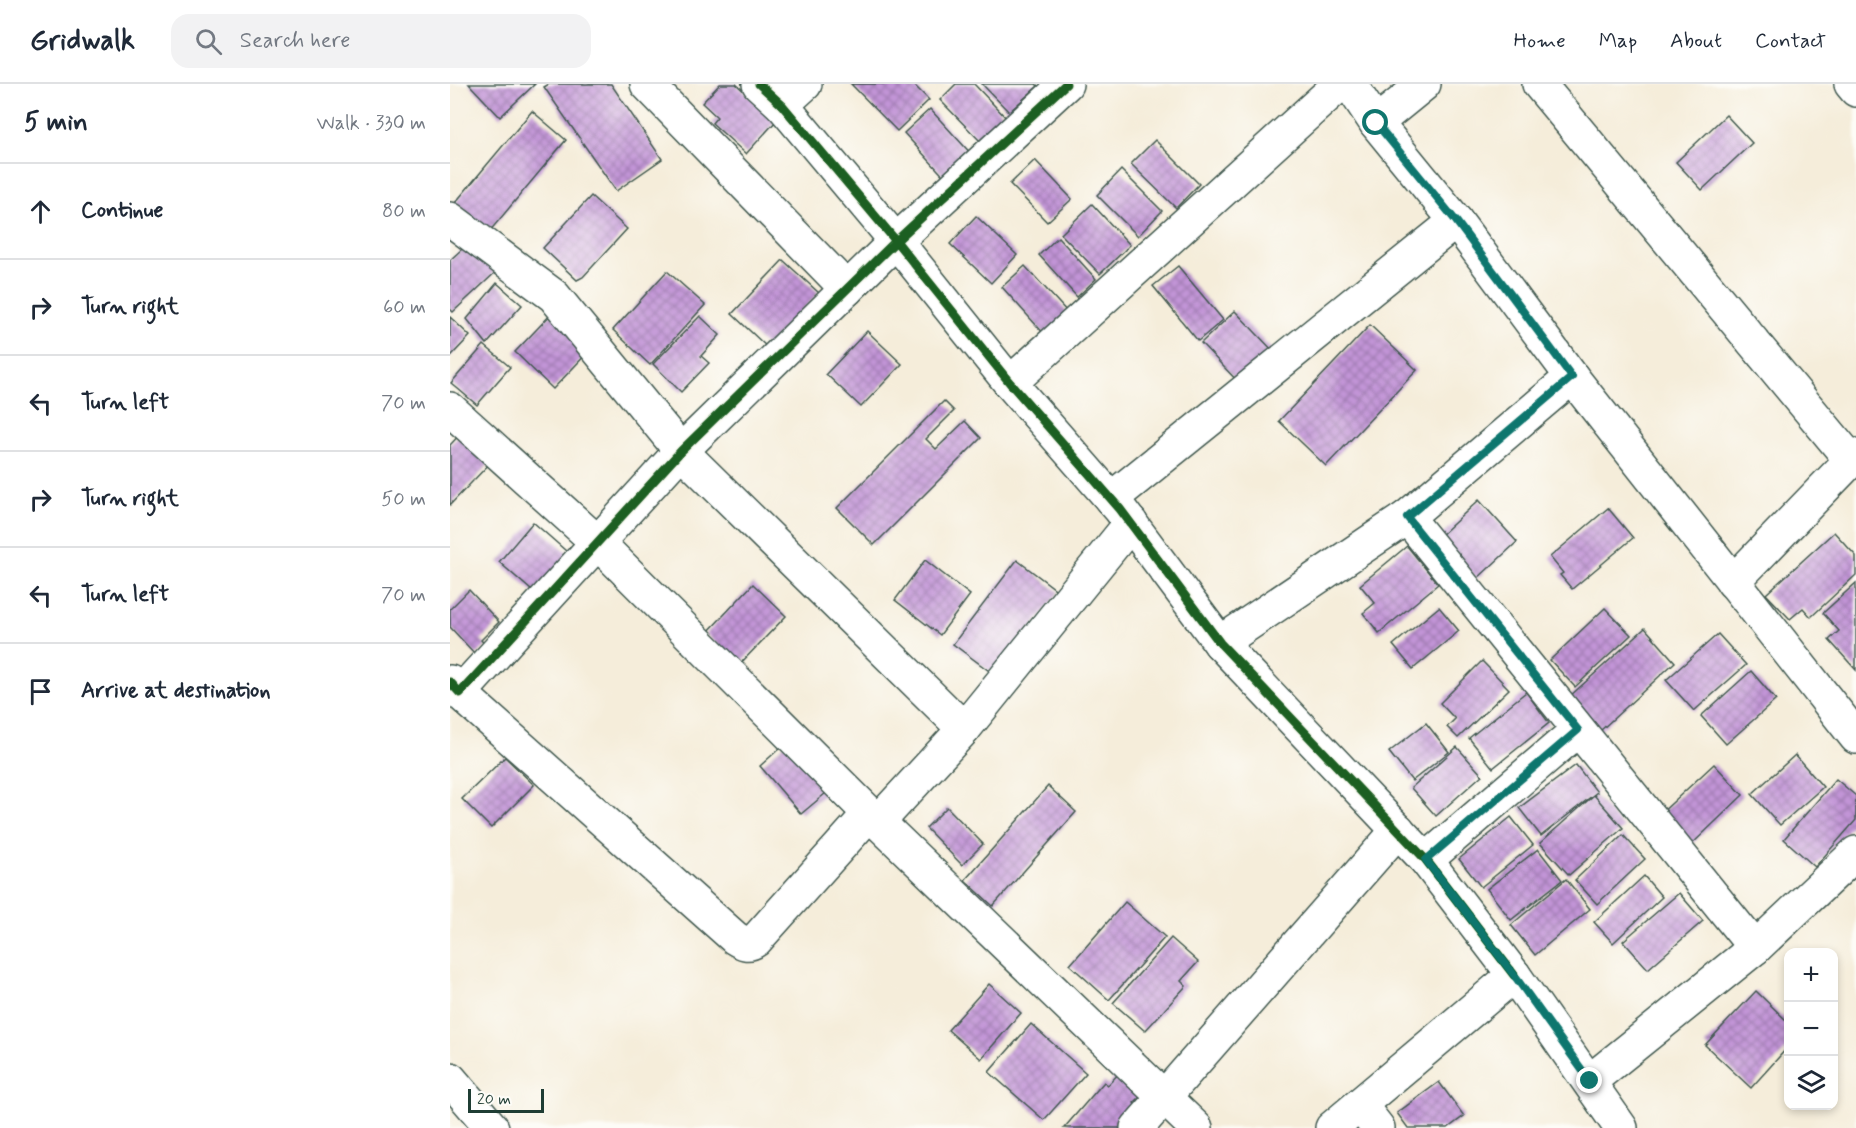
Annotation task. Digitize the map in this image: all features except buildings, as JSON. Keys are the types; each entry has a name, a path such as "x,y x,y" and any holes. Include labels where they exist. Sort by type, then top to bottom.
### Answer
{"street":[{"path":"647,84 847,289"},
{"path":"1066,84 896,242 681,451 597,542 455,687 735,938 745,944 751,943 964,729 1131,523"},
{"path":"1010,383 1340,84"},
{"path":"1350,84 1376,123 1456,221 1572,377 1856,737"},
{"path":"1376,123 1424,84"},
{"path":"1539,84 1854,458 1733,582"},
{"path":"1851,84 1856,90"},
{"path":"782,91 896,242 1010,383 1131,523 1220,643 1426,860 1514,975 1621,1128"},
{"path":"1111,499 1456,221"},
{"path":"451,222 554,296 681,451 964,729"},
{"path":"1220,643 1407,517 1572,377"},
{"path":"450,408 597,542 873,818 1196,1128"},
{"path":"1407,517 1755,948"},
{"path":"1426,860 1578,730"},
{"path":"1137,1128 1398,830"},
{"path":"1590,1081 1755,948 1856,853"},
{"path":"1332,1128 1369,1116 1514,975"},
{"path":"450,1079 492,1128"}],"cycle path":[{"path":"759,84 782,105 896,241 1010,383 1120,509 1220,643 1426,860 1514,975"},
{"path":"450,682 460,693 681,451 896,241 1066,84"}],"route":[{"path":"1376,123 1456,221 1572,377 1407,517 1578,730 1426,860 1514,975 1590,1081"}]}
